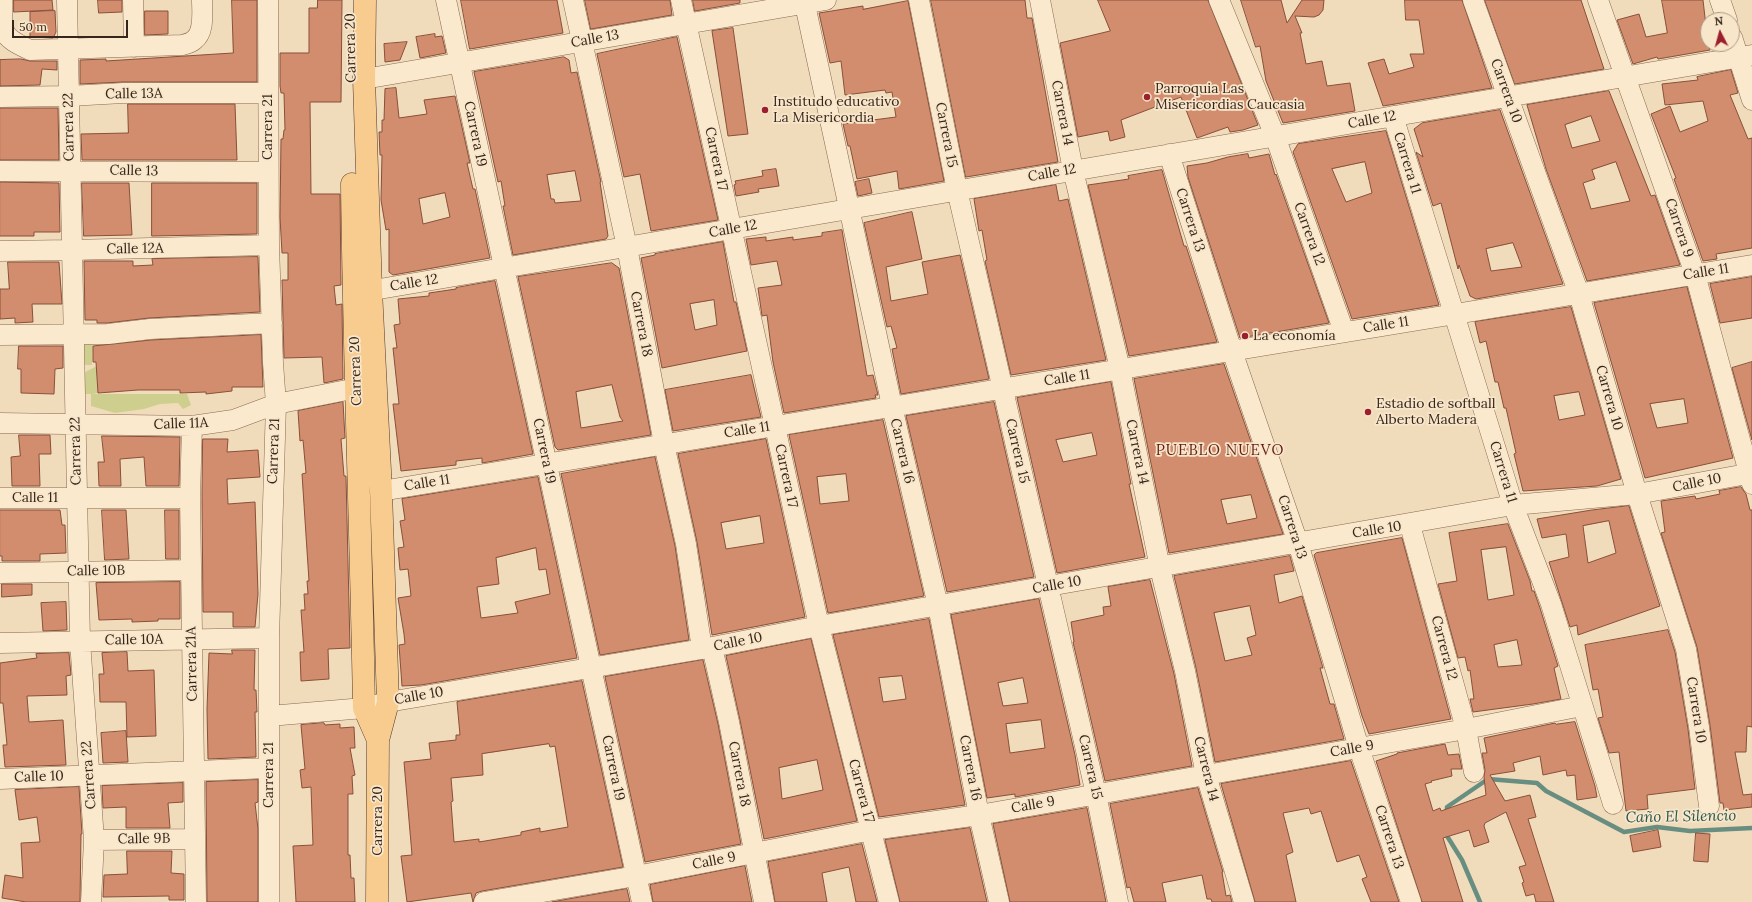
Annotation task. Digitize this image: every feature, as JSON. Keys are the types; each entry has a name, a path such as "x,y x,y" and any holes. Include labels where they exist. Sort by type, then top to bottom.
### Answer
{"main road":[{"name":"Carrera 20","path":"351,0 362,292 381,490 388,702 378,740 377,902"},
{"name":"Carrera 20","path":"365,0 362,292 357,388 364,708 378,740"}],"street":[{"path":"2,0 2,31 12,42 30,50 182,45 195,40 202,23 202,0"},
{"name":"Carrera 22","path":"67,0 80,641 94,840 91,902"},
{"path":"133,0 134,47"},
{"name":"Carrera 21","path":"268,0 269,245 276,404 269,638 269,902"},
{"name":"Carrera 19","path":"446,0 642,902"},
{"name":"Carrera 18","path":"573,0 627,247 664,444 707,648 729,722 764,902"},
{"name":"Carrera 17","path":"681,0 819,626 872,830 889,902"},
{"name":"Calle 13","path":"364,79 460,64 805,2 826,0"},
{"name":"Carrera 15","path":"919,0 957,190 1096,794 1118,902"},
{"name":"Carrera 14","path":"1040,0 1073,170 1120,369 1160,568 1185,671 1206,776 1244,902"},
{"name":"Carrera 12","path":"1219,0 1274,136 1344,332"},
{"name":"Carrera 10","path":"1473,0 1579,294 1637,494 1686,649 1699,727 1709,806"},
{"name":"Carrera 9","path":"1598,0 1695,274 1751,477"},
{"path":"1720,0 1724,12"},
{"name":"Carrera 16","path":"805,2 892,406 938,606 979,815 998,902"},
{"path":"1745,56 1752,100"},
{"name":"Calle 12","path":"362,292 504,269 1073,170 1745,56"},
{"name":"Calle 13A","path":"0,97 130,93 268,93"},
{"name":"Carrera 11","path":"1393,116 1513,505 1551,604 1613,804"},
{"name":"Carrera 13","path":"1169,154 1232,351 1298,543 1359,748 1411,902"},
{"name":"Calle 13","path":"0,171 70,170 268,172"},
{"name":"Calle 12A","path":"0,251 269,245"},
{"name":"Calle 11","path":"381,490 547,464 1752,265"},
{"path":"0,335 108,334 150,329 272,323"},
{"name":"Calle 11A","path":"0,424 192,426 233,420 276,404 357,388"},
{"name":"Carrera 21A","path":"192,426 190,498 196,902"},
{"name":"Calle 10","path":"269,716 364,708 388,702 707,648 819,626 1160,568 1513,505 1637,494 1751,477"},
{"name":"Calle 11","path":"0,498 190,498"},
{"name":"Carrera 12","path":"1410,524 1466,729 1474,772"},
{"name":"Calle 10B","path":"0,573 191,570"},
{"name":"Calle 10A","path":"0,643 269,638"},
{"name":"Calle 9","path":"484,902 636,876 872,830 979,815 1206,776 1466,729 1582,706"},
{"name":"Calle 10","path":"0,779 269,768"},
{"name":"Calle 9B","path":"94,840 194,839"}],"green space":[{"path":"83,338 93,339 92,365 81,365"},
{"path":"97,366 98,393 92,394 187,394 191,405 183,409 178,403 160,404 144,409 115,413 91,406 91,394 85,394 83,373"}],"building":[{"path":"14,0 52,0 53,10 14,12"},
{"path":"98,0 122,0 122,12 99,13"},
{"path":"232,0 257,0 257,82 123,82 80,84 80,60 106,59 106,61 233,53"},
{"path":"318,0 342,0 341,102 310,102 311,194 340,194 341,285 334,286 336,305 342,304 343,379 324,383 322,357 284,358 282,280 288,280 288,253 282,253 280,217 281,139 283,139 285,130 284,93 281,93 280,86 280,53 309,53 309,8 317,8"},
{"path":"461,0 557,0 563,33 470,49"},
{"path":"585,0 670,0 672,15 591,29"},
{"path":"693,0 740,0 740,3 695,11"},
{"path":"931,0 1025,0 1027,18 1032,18 1058,162 966,177"},
{"path":"1098,0 1208,0 1258,125 1243,130 1230,132 1228,127 1197,138 1181,97 1121,120 1125,137 1110,141 1108,131 1078,137 1060,43 1110,31"},
{"path":"1241,0 1281,0 1287,23 1302,0 1324,0 1323,10 1319,15 1314,17 1295,16 1302,33 1300,33 1306,64 1322,61 1327,86 1350,83 1355,111 1283,123 1266,81 1260,46 1256,47"},
{"path":"1405,0 1462,0 1492,88 1383,106 1368,63 1384,59 1389,74 1414,67 1410,54 1424,54 1419,20 1406,20"},
{"path":"1485,0 1581,0 1604,69 1515,84"},
{"path":"1662,0 1703,0 1704,12 1700,12 1700,52 1658,59 1657,57 1633,64 1617,20 1639,14 1646,37 1667,33"},
{"path":"908,1 944,181 899,189 897,171 857,179 850,146 848,146 843,124 896,117 892,92 886,93 885,90 845,95 841,61 830,63 819,13 863,6 863,9"},
{"path":"55,11 56,32 53,38 30,37 30,12"},
{"path":"145,11 168,11 168,34 145,35"},
{"path":"733,28 748,134 728,136 712,31"},
{"path":"435,34 435,37 442,36 446,53 420,58 416,37"},
{"path":"677,37 718,220 651,231 640,174 624,177 597,54"},
{"path":"407,42 400,60 385,62 384,44"},
{"path":"564,57 569,60 571,73 577,72 601,182 608,236 606,239 513,255 503,206 505,206 501,181 498,182 474,72","holes":["575,171 581,201 555,203 554,199 551,199 547,175"]},
{"path":"21,59 30,61 57,61 57,70 42,69 40,85 0,86 0,60"},
{"path":"1731,70 1738,93 1730,95 1748,139 1752,138 1752,248 1716,254 1717,259 1703,261 1674,179 1676,178 1651,114 1670,106 1680,132 1708,121 1703,101 1665,105 1662,84 1698,80 1697,77"},
{"path":"396,88 399,118 427,114 424,100 455,96 470,163 467,163 473,189 475,189 490,258 393,275 389,272 389,229 386,230 381,200 382,155 380,155 379,132 382,132 382,120 384,120 385,89","holes":["445,193 450,217 423,224 419,199"]},
{"path":"1609,91 1651,196 1655,195 1680,265 1587,281 1546,169 1527,105","holes":["1591,116 1600,141 1572,148 1565,125","1616,162 1630,201 1591,209 1583,183 1595,179 1592,170"]},
{"path":"128,104 235,104 237,160 82,160 81,134 128,133"},
{"path":"0,108 58,108 59,160 0,160"},
{"path":"1500,110 1563,284 1476,299 1470,296 1459,265 1458,269 1441,203 1433,206 1416,152 1423,157 1414,129 1422,123","holes":["1513,243 1522,267 1491,271 1486,249"]},
{"path":"1386,131 1439,305 1352,319 1293,152 1298,144","holes":["1365,162 1372,193 1346,202 1332,169"]},
{"path":"1248,154 1249,158 1269,154 1275,175 1276,174 1329,323 1240,338 1188,177 1187,166"},
{"path":"776,169 779,186 758,189 759,192 736,196 734,185 736,184 735,181 763,176 762,171"},
{"path":"1162,170 1184,246 1186,246 1217,342 1129,356 1088,185 1129,179 1128,176"},
{"path":"869,179 872,193 858,196 855,182"},
{"path":"0,182 59,183 60,232 34,232 34,236 0,236"},
{"path":"82,183 129,183 132,235 84,236"},
{"path":"152,183 257,183 257,234 152,236"},
{"path":"1056,185 1059,201 1068,199 1106,360 1011,375 985,261 987,260 982,230 979,231 974,199"},
{"path":"912,212 922,259 886,267 891,301 928,294 922,262 960,255 989,379 901,394 892,349 897,348 891,326 887,327 864,223"},
{"path":"842,230 867,376 873,375 878,395 875,395 876,398 784,413 773,362 767,315 762,316 758,288 782,285 777,261 751,265 746,239 766,237 766,241 793,237 793,240 822,236 822,233"},
{"path":"723,242 734,302 736,302 747,351 662,368 641,258 655,254","holes":["714,300 717,325 695,330 690,304"]},
{"path":"258,257 260,312 149,318 107,323 97,323 97,320 85,320 84,261 133,261 133,266 153,265 152,259"},
{"path":"8,262 59,262 62,304 32,304 33,322 15,323 15,318 0,319 0,289 9,289"},
{"path":"612,263 619,268 651,435 558,450 555,447 518,277","holes":["612,385 620,417 623,421 581,428 576,392"]},
{"path":"1752,277 1752,318 1720,323 1710,284"},
{"path":"495,281 533,454 482,463 482,458 456,461 456,465 401,471 393,404 399,404 393,348 397,348 394,325 400,324 398,299 429,296 429,293"},
{"path":"1687,287 1733,458 1645,478 1594,303","holes":["1684,399 1688,423 1657,428 1650,404"]},
{"path":"1571,307 1621,479 1597,486 1523,491 1514,454 1516,453 1506,408 1504,408 1498,382 1495,382 1486,341 1480,343 1475,322","holes":["1579,392 1585,415 1559,420 1554,396"]},
{"path":"261,335 263,387 232,387 232,391 206,394 206,392 180,393 180,390 138,390 98,393 96,362 93,362 93,346 151,340"},
{"path":"19,346 63,346 63,368 55,369 54,394 21,393 21,369 18,369"},
{"path":"1752,362 1752,440 1732,368"},
{"path":"1224,364 1283,534 1169,553 1134,379","holes":["1251,495 1257,518 1227,524 1221,500"]},
{"path":"751,375 761,417 673,431 665,390"},
{"path":"1111,382 1131,484 1129,484 1145,557 1057,573 1017,398","holes":["1092,433 1097,455 1063,462 1056,440"]},
{"path":"343,402 345,438 341,439 344,476 346,476 350,648 328,649 329,679 301,681 300,652 304,652 301,610 305,610 304,594 308,594 307,581 309,581 302,474 306,473 303,440 300,441 298,411"},
{"path":"994,402 1034,577 947,592 906,416"},
{"path":"883,420 924,596 828,613 789,435","holes":["846,474 849,501 820,504 817,477"]},
{"path":"19,435 50,435 51,454 39,454 40,486 12,486 11,457 20,456"},
{"path":"102,436 180,437 179,486 146,486 144,457 120,459 121,486 99,486 98,462 104,462"},
{"path":"203,439 228,439 227,452 258,450 260,477 227,479 228,504 255,502 258,594 255,627 233,627 233,612 203,612"},
{"path":"766,439 805,617 712,635 697,542 678,454","holes":["760,516 764,543 726,549 721,523"]},
{"path":"655,457 675,546 689,640 600,655 561,474"},
{"path":"538,477 577,658 421,685 402,686 399,645 405,644 398,598 411,596 408,569 400,570 398,548 404,547 400,521 405,520 402,499","holes":["536,548 539,570 546,569 550,594 515,602 518,613 481,618 477,587 499,584 496,558"]},
{"path":"1741,487 1746,494 1750,510 1752,510 1752,727 1747,726 1746,752 1735,752 1743,795 1752,794 1752,807 1724,810 1723,803 1720,803 1710,725 1697,647 1661,533 1665,532 1661,501 1695,496 1696,499 1720,494 1719,491"},
{"path":"1629,506 1660,606 1578,635 1577,625 1570,627 1549,562 1569,557 1566,534 1542,538 1537,519 1592,510","holes":["1609,521 1616,553 1588,563 1583,526"]},
{"path":"0,510 60,510 62,525 65,525 66,553 40,554 40,561 2,561 2,556 0,556"},
{"path":"102,510 126,510 129,559 105,560"},
{"path":"165,510 179,510 179,559 166,559"},
{"path":"1508,524 1530,581 1532,591 1534,591 1540,608 1558,666 1554,668 1561,699 1473,712 1470,699 1474,699 1470,670 1468,671 1465,657 1458,658 1438,584 1457,581 1449,533","holes":["1506,547 1514,595 1488,600 1481,550","1517,640 1522,665 1498,667 1494,645"]},
{"path":"1402,538 1451,719 1369,734 1362,716 1314,555 1316,553"},
{"path":"1290,556 1294,571 1274,575 1279,603 1302,596 1323,668 1320,668 1330,704 1334,704 1344,739 1215,762 1196,668 1174,576","holes":["1250,606 1256,635 1247,638 1252,655 1225,661 1214,613"]},
{"path":"1150,580 1174,674 1192,766 1105,781 1073,642 1071,622 1104,615 1103,607 1111,606 1108,587"},
{"path":"180,582 180,619 158,619 158,621 132,622 132,619 99,620 96,583"},
{"path":"2,584 32,584 32,595 2,597"},
{"path":"1039,599 1075,755 1080,785 1015,797 1015,794 987,798 951,615","holes":["1023,678 1028,703 1003,706 998,683","1041,720 1045,748 1010,753 1006,724"]},
{"path":"66,602 67,630 43,631 41,603"},
{"path":"929,619 965,805 879,817 833,635","holes":["902,676 906,699 883,702 879,678"]},
{"path":"1668,630 1675,652 1688,729 1695,789 1647,795 1648,809 1626,811 1619,752 1609,753 1598,718 1603,717 1598,689 1593,690 1585,645"},
{"path":"811,639 857,821 764,839 726,656","holes":["817,760 823,790 782,799 779,768"]},
{"path":"232,650 255,650 254,690 256,690 257,712 255,712 256,757 208,759 207,709 209,653 232,654"},
{"path":"127,652 128,671 154,670 156,736 127,737 126,702 100,702 99,674 104,674 102,653"},
{"path":"69,653 71,675 66,676 67,695 27,696 29,722 63,720 66,765 5,767 3,745 7,745 3,703 0,703 0,663 37,658 36,654"},
{"path":"703,660 718,724 741,844 645,862 605,677"},
{"path":"582,681 623,867 482,891 476,893 473,902 471,893 407,902 401,856 412,855 404,762 431,759 429,743 456,740 456,735 460,735 457,702","holes":["549,744 550,747 555,746 568,827 540,832 540,828 521,832 521,835 479,842 479,839 454,842 451,778 483,775 482,754"]},
{"path":"1575,722 1597,797 1577,800 1575,775 1567,776 1566,770 1543,775 1540,756 1513,763 1515,771 1490,775 1505,801 1530,795 1536,817 1528,819 1554,902 1536,902 1534,894 1526,896 1522,883 1524,882 1519,867 1526,865 1506,812 1485,823 1484,826 1489,842 1474,847 1469,830 1443,838 1463,902 1422,902 1376,761 1397,753 1445,744 1448,755 1459,754 1462,769 1451,769 1452,776 1425,784 1433,811 1440,808 1441,811 1486,795 1484,777 1485,770 1482,753 1487,753 1484,738 1555,723"},
{"path":"324,723 325,725 340,724 340,728 354,727 355,748 350,748 355,775 352,776 353,794 348,794 348,855 350,855 351,878 354,878 355,902 296,902 293,846 313,845 311,787 302,788 300,770 305,769 301,725"},
{"path":"126,731 128,762 103,763 101,733"},
{"path":"1351,761 1399,902 1371,902 1362,879 1367,877 1359,855 1337,862 1321,811 1311,814 1309,808 1283,813 1293,852 1286,855 1296,902 1255,902 1221,784"},
{"path":"258,780 258,802 255,803 258,829 258,902 207,902 206,782"},
{"path":"183,783 183,802 168,803 170,828 126,828 126,807 103,808 102,786"},
{"path":"79,787 82,834 80,902 26,902 2,898 5,875 23,878 21,843 40,842 37,817 19,820 15,790"},
{"path":"1198,788 1223,872 1226,896 1230,895 1232,902 1212,902 1211,899 1207,899 1202,875 1162,883 1166,902 1134,902 1130,887 1127,888 1110,804"},
{"path":"1087,808 1106,902 1010,902 993,824"},
{"path":"970,828 987,902 900,902 885,840"},
{"path":"1658,830 1661,847 1633,852 1630,836"},
{"path":"1696,833 1710,834 1708,862 1694,861"},
{"path":"862,844 877,902 856,902 849,867 822,873 827,902 775,902 768,862"},
{"path":"127,851 172,851 171,873 184,874 184,900 169,900 169,896 103,897 104,875 127,874"},
{"path":"745,866 752,902 653,902 650,885"},
{"path":"627,889 630,902 552,902"}],"waterway":[{"name":"Caño El Silencio","path":"1447,814 1447,807 1488,779 1537,783 1546,791 1624,832 1657,827 1690,831 1752,828"},
{"name":"Caño El Silencio","path":"1447,832 1447,836 1462,860 1480,902"}],"place":[{"name":"Parroquia Las Misericordias Caucasia","path":"1147,97"},
{"name":"Institudo educativo La Misericordia","path":"765,110"},
{"name":"La economía","path":"1245,336"},
{"name":"Estadio de softball Alberto Madera","path":"1368,412"}],"district":[{"name":"PUEBLO NUEVO","path":"1220,451"}]}
